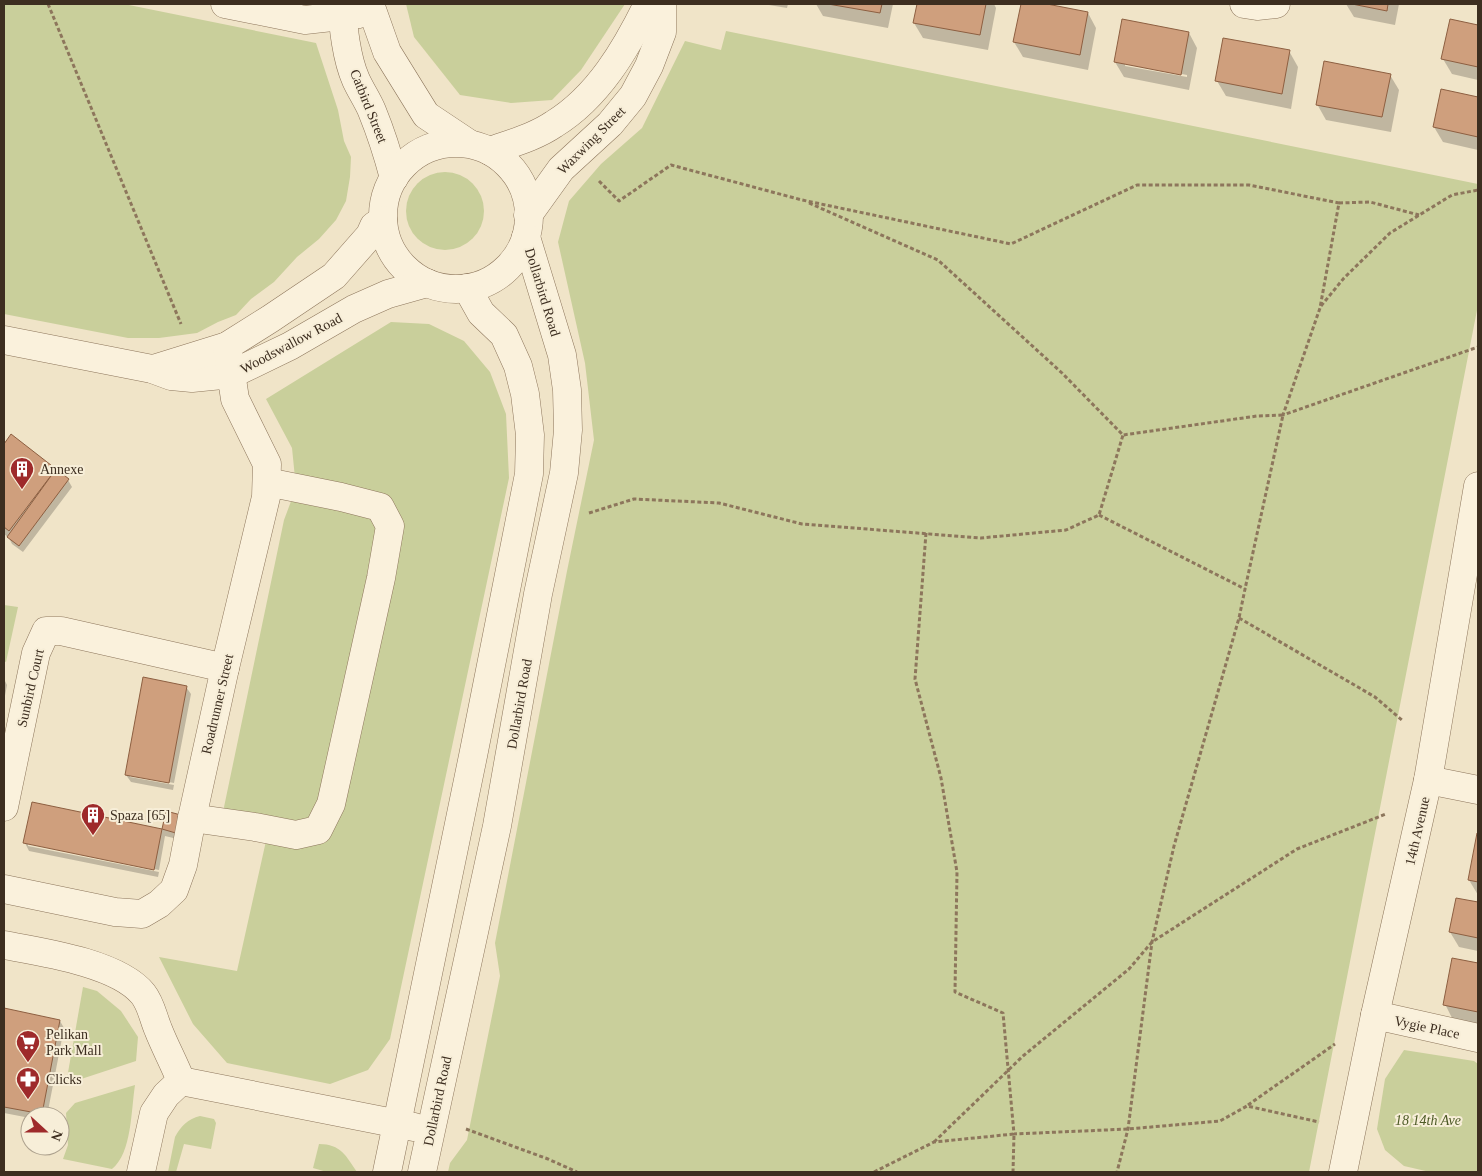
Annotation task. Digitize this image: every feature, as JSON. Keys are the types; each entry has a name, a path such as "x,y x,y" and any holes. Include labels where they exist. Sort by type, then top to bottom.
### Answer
{"street":[{"path":"225,4 305,20 342,10 371,8 387,52 426,115 479,147 506,162 518,178 526,196 527,226 517,256 504,271 486,282 467,288 447,288 427,283 410,273 396,258 387,240 383,220 387,191 394,178 404,164 418,153 433,146 450,143 479,147 533,135 554,124 580,104 602,81 648,4"},
{"name":"Waxwing Street","path":"527,226 561,168 610,124 633,96 650,66 662,32 662,4"},
{"path":"1244,4 1273,6 1276,4"},
{"name":"Catbird Street","path":"342,10 348,52 356,78 372,110 394,178"},
{"name":"Woodswallow Road","path":"152,369 227,346 270,319 334,276 370,235 374,226 383,220"},
{"name":"Dollarbird Road","path":"422,1172 497,826 552,527 564,473 568,430 567,390 562,355 527,226"},
{"name":"Woodswallow Road","path":"4,340 152,369 171,376 192,378 232,374 290,346 354,309 388,294 427,283"},
{"path":"387,1172 529,474 530,435 525,394 518,366 504,335 482,313 467,288"},
{"name":"Roadrunner Street","path":"4,889 115,912 142,914 159,904 174,890 183,865 225,668 268,482 267,464 235,399 227,346"},
{"path":"192,818 296,835 318,830 330,804 381,578 390,526 380,507 268,482"},
{"name":"14th Avenue","path":"1343,1172 1375,1015 1426,789 1478,486"},
{"name":"Sunbird Court","path":"4,807 36,653 46,632 62,630 225,668"},
{"path":"1426,789 1478,790"},
{"path":"4,945 77,960 131,982 143,994 152,1011 181,1081"},
{"name":"Vygie Place","path":"1375,1015 1478,1038"},
{"path":"181,1081 430,1130"},
{"path":"141,1172 154,1113 166,1095 181,1081"}],"path":[{"path":"48,4 194,356"},
{"path":"593,175 619,200 671,165 802,200 1011,244 1137,185 1249,185 1339,203 1370,202 1420,215"},
{"path":"1320,308 1344,278 1390,233 1452,196 1478,190"},
{"path":"802,200 938,260 1062,373 1123,435"},
{"path":"1117,1172 1128,1129 1152,942 1174,846 1239,618 1283,415 1320,308 1339,203"},
{"path":"1123,435 1257,416 1283,415 1478,347"},
{"path":"1100,515 1123,435"},
{"path":"552,527 566,520 634,499 719,503 802,524 981,538 1066,530 1100,515"},
{"path":"1100,515 1245,589"},
{"path":"926,533 915,679 940,778 957,872 955,992 1003,1013 1014,1134 1013,1172"},
{"path":"1239,618 1375,697 1434,747"},
{"path":"874,1172 934,1142 1008,1071 1129,969 1152,942 1297,849 1426,789"},
{"path":"934,1142 1014,1134 1128,1129 1220,1121 1247,1106 1375,1015"},
{"path":"1247,1106 1352,1129"},
{"path":"430,1130 461,1128 548,1158 577,1172"}],"green space":[{"path":"4,4 124,4 316,43 338,110 344,141 351,157 346,201 336,220 274,282 251,299 236,315 197,333 159,338 128,338 4,314"},
{"path":"406,4 625,4 581,70 552,100 511,103 460,95 414,37"},
{"path":"726,31 1478,184 1478,305 1309,1172 448,1172 450,1163 467,1140 500,976 495,943 594,440 585,363 558,242 569,201 601,164 642,128 685,41 721,50"},
{"path":"445,172 460,175 473,183 481,196 484,211 481,226 473,239 460,247 445,250 430,247 417,239 409,226 406,211 409,196 417,183 430,175"},
{"path":"391,322 429,324 464,341 490,372 506,414 509,478 390,1039 368,1070 330,1084 227,1063 193,1024 159,957 237,971 266,841 219,831 284,520 296,488 292,448 266,399"},
{"path":"4,605 18,607 6,662 4,661"},
{"path":"83,987 97,991 121,1011 138,1037 136,1061 66,1084"},
{"name":"18 14th Ave","path":"1404,1050 1474,1061 1478,1064 1478,1172 1430,1172 1404,1166 1385,1150 1377,1129 1385,1079"},
{"path":"135,1085 127,1142 119,1162 112,1169 63,1159 64,1156 70,1156 70,1109 75,1103"},
{"path":"200,1116 214,1119 216,1123 211,1149 184,1144 176,1172 168,1172 175,1137 185,1124"},
{"path":"319,1144 333,1146 338,1149 346,1156 357,1172 327,1172 313,1168"}],"building":[{"path":"828,4 882,4 880,13"},
{"path":"917,4 986,4 980,35 913,23"},
{"path":"1021,4 1047,4 1088,12 1080,55 1013,42"},
{"path":"1352,4 1388,4 1387,11"},
{"path":"1122,19 1189,32 1181,75 1114,62"},
{"path":"1450,19 1478,25 1478,67 1441,59"},
{"path":"1223,38 1290,50 1282,94 1215,81"},
{"path":"1324,61 1391,74 1382,117 1316,105"},
{"path":"1441,89 1478,97 1478,137 1433,127"},
{"name":"Annexe","path":"11,434 56,469 9,531 4,527 4,444"},
{"path":"56,469 69,479 19,546 7,537"},
{"path":"143,677 187,686 169,783 125,775"},
{"name":"Spaza [65]","path":"32,802 162,829 154,870 23,843"},
{"path":"166,811 192,818 186,836 162,829"},
{"path":"1478,833 1478,882 1468,880"},
{"path":"1456,898 1478,902 1478,938 1449,932"},
{"path":"1452,958 1478,963 1478,1012 1443,1005"},
{"name":"Pelikan Park Mall","path":"4,1008 60,1020 44,1106 20,1106 20,1110 4,1107"}],"place":[{"name":"Annexe","path":"22,490"},
{"name":"Spaza [65]","path":"93,836"},
{"name":"Pelikan Park Mall","path":"28,1063"},
{"name":"Clicks","path":"28,1100"}]}
